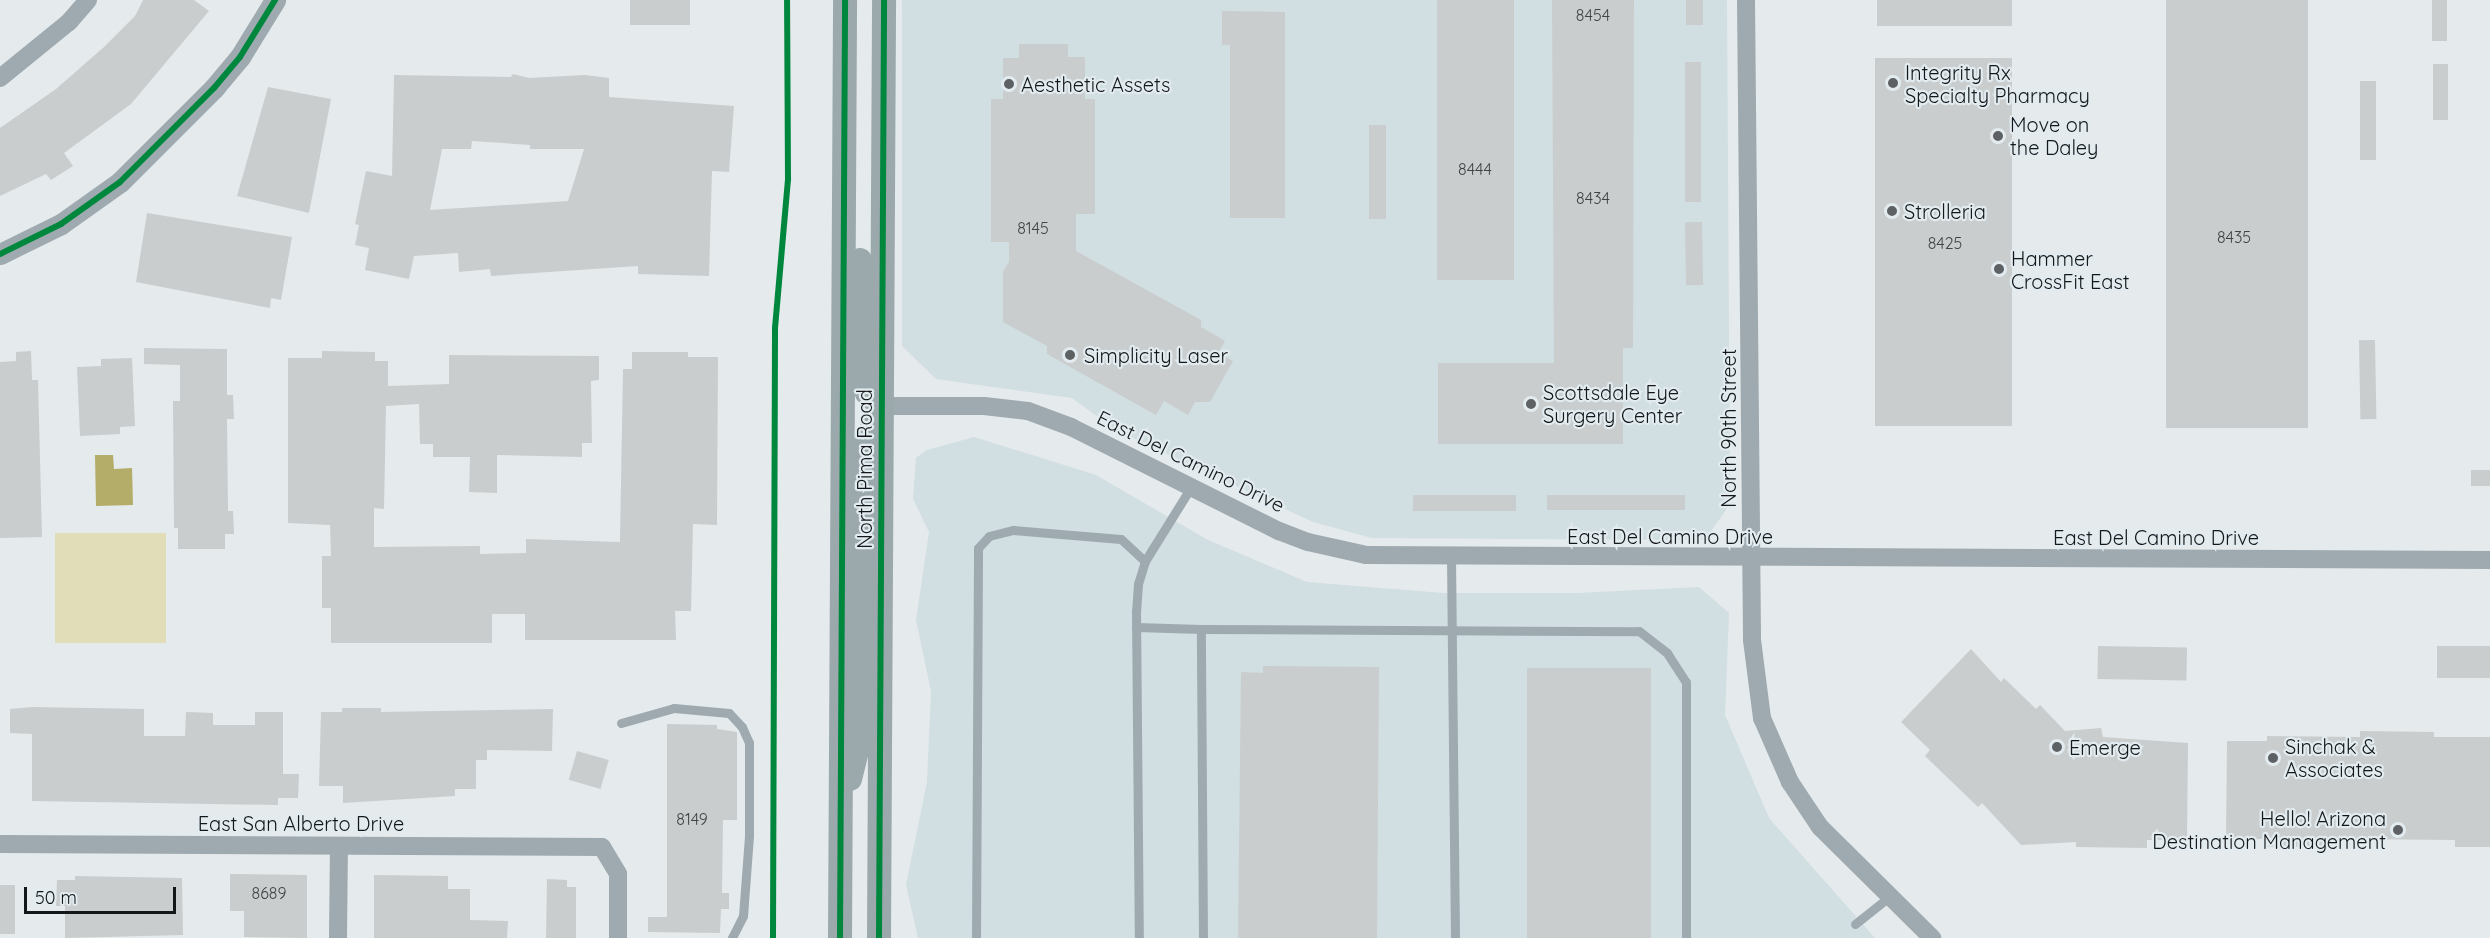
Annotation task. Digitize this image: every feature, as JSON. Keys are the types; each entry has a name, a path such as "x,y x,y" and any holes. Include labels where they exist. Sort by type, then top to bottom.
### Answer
{"main road":[{"name":"North Pima Road","path":"879,938 884,0"},
{"name":"North Pima Road","path":"840,938 845,11"},
{"path":"840,823 858,743 860,457 881,406 867,393 860,368 860,100 845,11"}],"street":[{"path":"0,78 69,22 88,0"},
{"path":"0,254 61,224 120,182 214,88 240,57 275,0"},
{"name":"North 90th Street","path":"1746,0 1754,673 1762,718 1779,761 1820,827 1932,938"},
{"name":"East Del Camino Drive","path":"881,406 984,406 1028,411 1071,427 1279,531 1338,550 1392,557 2490,560"},
{"name":"East San Alberto Drive","path":"0,844 602,847 618,874 618,938"},
{"path":"338,938 339,846"}],"lane":[{"path":"1139,938 1137,584 1145,561 1191,488"},
{"path":"975,938 978,548 989,536 1013,530 1121,539 1145,561"},
{"path":"1451,557 1455,938"},
{"path":"1136,627 1639,631 1667,653 1686,682 1686,938"},
{"path":"1201,629 1203,938"},
{"path":"621,723 674,708 729,713 742,727 749,743 749,836 743,916 732,938"},
{"path":"1855,924 1889,897"}],"shaded area":[{"path":"902,0 1727,0 1730,504 1705,540 1372,538 1313,522 1116,430 1072,398 936,379 902,346"},
{"path":"974,437 1096,475 1208,540 1307,582 1443,593 1578,593 1699,587 1729,613 1725,715 1769,818 1875,938 918,938 906,885 927,782 931,691 916,620 929,532 913,499 916,458 927,450"},
{"path":"95,455 113,455 114,469 132,468 133,505 96,506"},
{"path":"55,533 166,533 166,643 55,643"}],"building":[{"path":"143,0 194,0 209,11 131,104 64,153 73,166 51,180 46,174 0,196 0,128 56,89 104,47 135,16"},
{"path":"630,0 690,0 690,25 630,25"},
{"path":"1437,0 1514,0 1514,280 1437,280"},
{"path":"1552,0 1634,0 1633,348 1623,348 1623,444 1438,444 1438,363 1554,363"},
{"path":"1686,0 1703,0 1703,25 1686,25"},
{"path":"1877,0 2012,0 2012,26 1877,26"},
{"path":"2166,0 2308,0 2308,428 2166,428"},
{"path":"2432,0 2447,0 2447,41 2432,41"},
{"path":"1222,11 1285,12 1285,218 1230,218 1230,45 1222,45"},
{"path":"1019,44 1068,44 1068,57 1085,57 1085,99 1095,99 1095,214 1076,214 1076,251 1201,320 1201,327 1225,341 1218,353 1233,361 1210,402 1195,402 1188,415 1164,401 1156,415 1047,354 1047,346 1003,322 1003,272 1009,262 1009,242 991,242 991,99 1003,99 1003,58 1019,58"},
{"path":"1875,58 2012,58 2012,426 1875,426"},
{"path":"1685,62 1701,62 1701,202 1685,202"},
{"path":"2433,64 2448,64 2448,120 2433,120"},
{"path":"513,74 529,78 585,75 609,78 609,97 734,106 729,172 712,171 709,276 638,274 638,266 491,276 490,269 459,272 458,253 414,256 409,279 365,270 369,248 355,245 359,225 355,224 366,171 392,176 394,75 511,77","holes":["472,141 530,145 530,149 584,149 568,201 430,210 442,149 471,149"]},
{"path":"2360,81 2376,81 2376,160 2360,160"},
{"path":"268,87 331,99 309,213 237,196"},
{"path":"1369,125 1386,125 1386,219 1369,219"},
{"path":"147,213 292,237 281,300 271,298 270,308 136,282"},
{"path":"1685,222 1702,222 1703,285 1686,285"},
{"path":"2359,340 2375,340 2376,419 2360,419"},
{"path":"144,348 227,349 227,395 233,395 234,419 227,419 228,511 233,511 234,534 225,534 225,549 178,549 178,528 174,528 173,401 180,401 180,365 144,364"},
{"path":"31,351 32,380 38,380 42,537 0,538 0,362 16,361 16,352"},
{"path":"322,351 375,352 375,361 388,361 388,386 449,384 449,355 599,356 599,380 591,381 592,443 582,443 582,457 497,455 497,493 469,492 470,457 433,457 433,444 420,444 419,404 386,406 384,509 374,508 374,547 480,546 480,554 526,553 526,539 620,542 623,369 632,369 632,352 688,352 688,357 718,357 717,525 693,524 691,611 675,611 676,640 525,640 525,614 492,614 492,643 331,643 331,608 322,608 322,556 331,556 330,525 288,523 288,358 322,358"},
{"path":"132,358 135,426 120,427 120,434 80,436 77,367 101,366 101,359"},
{"path":"2471,470 2490,470 2490,486 2471,486"},
{"path":"1413,495 1516,495 1516,511 1413,511"},
{"path":"1547,495 1685,495 1685,510 1547,510"},
{"path":"2098,646 2187,648 2186,681 2097,679"},
{"path":"2437,646 2490,646 2490,678 2437,678"},
{"name":"Emerge","path":"1971,649 2001,682 2004,678 2036,709 2040,705 2065,731 2101,728 2103,737 2188,743 2187,840 2147,840 2147,848 2076,847 2076,842 2021,845 1982,803 1978,807 1925,756 1930,750 1901,722"},
{"path":"1263,666 1379,667 1377,938 1238,938 1241,672 1263,673"},
{"path":"1527,668 1651,668 1651,938 1527,938"},
{"path":"33,707 144,709 144,736 185,736 186,712 213,713 213,725 255,725 255,712 283,712 283,774 299,774 298,798 278,798 278,805 32,801 32,734 10,733 10,709"},
{"path":"342,708 381,708 381,712 553,709 552,751 487,750 487,760 476,760 476,789 455,789 455,796 343,803 343,786 319,786 321,712 342,712"},
{"path":"667,724 717,725 717,729 737,732 737,820 723,820 722,893 729,893 729,909 721,909 720,933 648,932 648,917 667,917"},
{"path":"2360,731 2434,732 2434,737 2490,737 2490,847 2455,847 2455,840 2342,839 2342,847 2266,847 2266,839 2226,839 2227,741 2267,741 2267,736 2360,737"},
{"path":"577,751 609,760 600,789 569,780"},
{"path":"230,874 307,875 307,938 244,937 244,911 230,911"},
{"path":"374,875 448,876 448,889 470,889 470,920 508,921 507,938 374,938"},
{"path":"75,876 182,878 183,935 65,938 65,906 56,906 57,880 75,880"},
{"path":"547,879 567,880 567,887 576,887 576,938 546,938"},
{"path":"0,885 15,885 15,934 0,934"}],"cycle path":[{"path":"0,254 61,224 120,182 214,88 240,57 275,0"},
{"path":"773,938 775,328 788,179 787,0"},
{"path":"840,938 845,0"},
{"path":"879,938 884,0"}],"place":[{"name":"Integrity Rx Specialty Pharmacy","path":"1893,83"},
{"name":"Aesthetic Assets","path":"1009,84"},
{"name":"Move on the Daley","path":"1998,136"},
{"name":"Strolleria","path":"1892,211"},
{"name":"Hammer CrossFit East","path":"1999,269"},
{"name":"Simplicity Laser","path":"1070,355"},
{"name":"Scottsdale Eye Surgery Center","path":"1531,404"},
{"name":"Emerge","path":"2057,747"},
{"name":"Sinchak & Associates","path":"2273,758"},
{"name":"Hello! Arizona Destination Management","path":"2398,830"}]}
